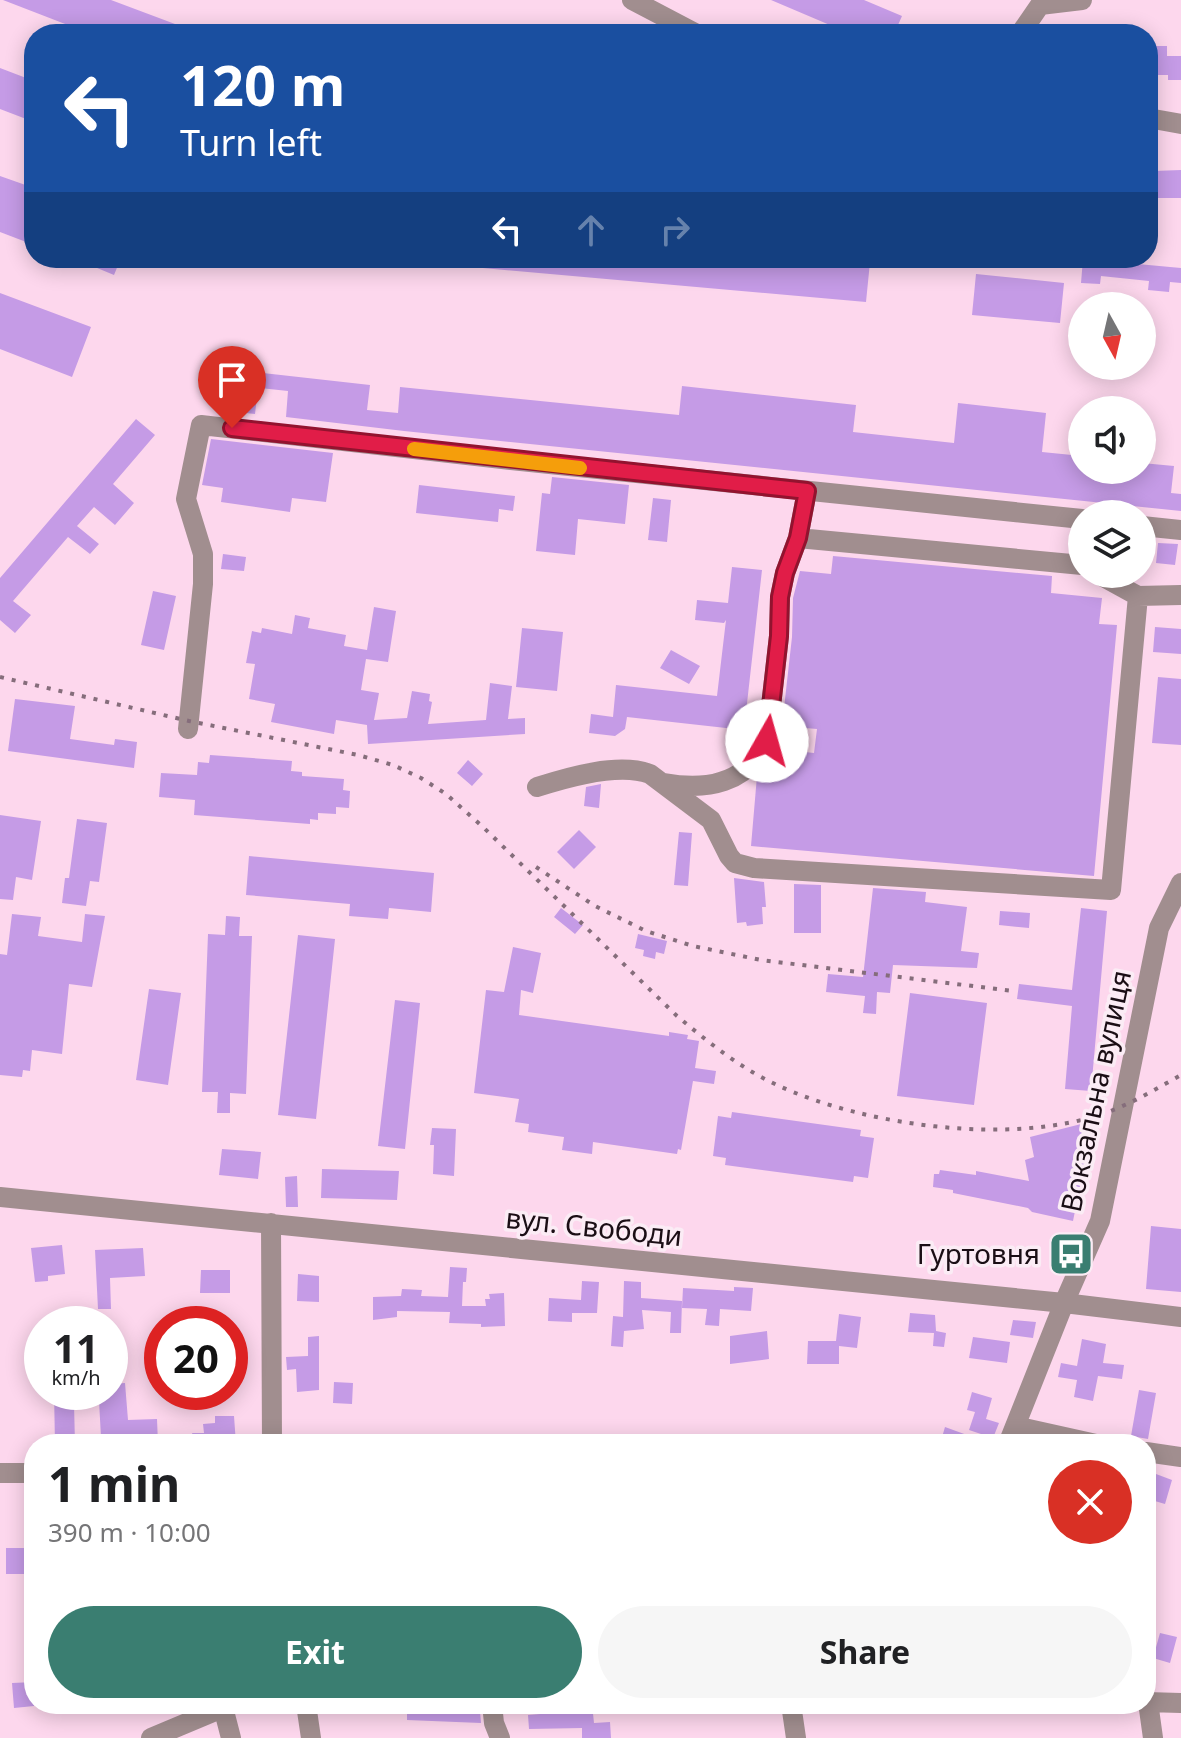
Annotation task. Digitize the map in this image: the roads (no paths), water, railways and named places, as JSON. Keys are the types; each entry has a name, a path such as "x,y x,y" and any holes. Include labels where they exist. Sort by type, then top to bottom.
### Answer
{"street":[{"path":"632,0 678,24"},
{"path":"1027,24 1040,5 1082,0"},
{"path":"1158,120 1181,124"},
{"path":"188,729 203,584 203,554 186,499 201,425 1068,518"},
{"path":"664,783 699,787 717,784 743,773 762,752 769,726 780,597 798,538 807,491"},
{"path":"1156,527 1181,530"},
{"path":"798,538 1068,564"},
{"path":"1123,588 1138,596 1181,595"},
{"path":"537,787 566,777 640,770 664,783 711,820 729,856 742,866 1111,890 1138,596"},
{"name":"Вокзальна вулиця","path":"1012,1434 1100,1221 1159,928 1181,883"},
{"name":"вул. Свободи","path":"0,1197 1181,1317"},
{"path":"271,1223 272,1434"},
{"path":"1156,1453 1181,1457"},
{"path":"0,1473 24,1473"},
{"path":"1156,1702 1181,1703"},
{"path":"151,1738 208,1714"},
{"path":"228,1714 231,1738"},
{"path":"307,1714 311,1738"},
{"path":"493,1714 500,1738"},
{"path":"792,1714 796,1738"},
{"path":"1149,1714 1153,1738"}],"railway":[{"path":"0,677 189,721 358,755 393,765 421,778 446,794 483,827 689,1026 750,1071 813,1099 895,1121 939,1127 1027,1128 1068,1123 1105,1113 1181,1075"},
{"path":"536,867 595,906 646,931 693,946 761,960 1013,991"}],"place":[{"name":"Гуртовня","path":"1071,1254"}]}
